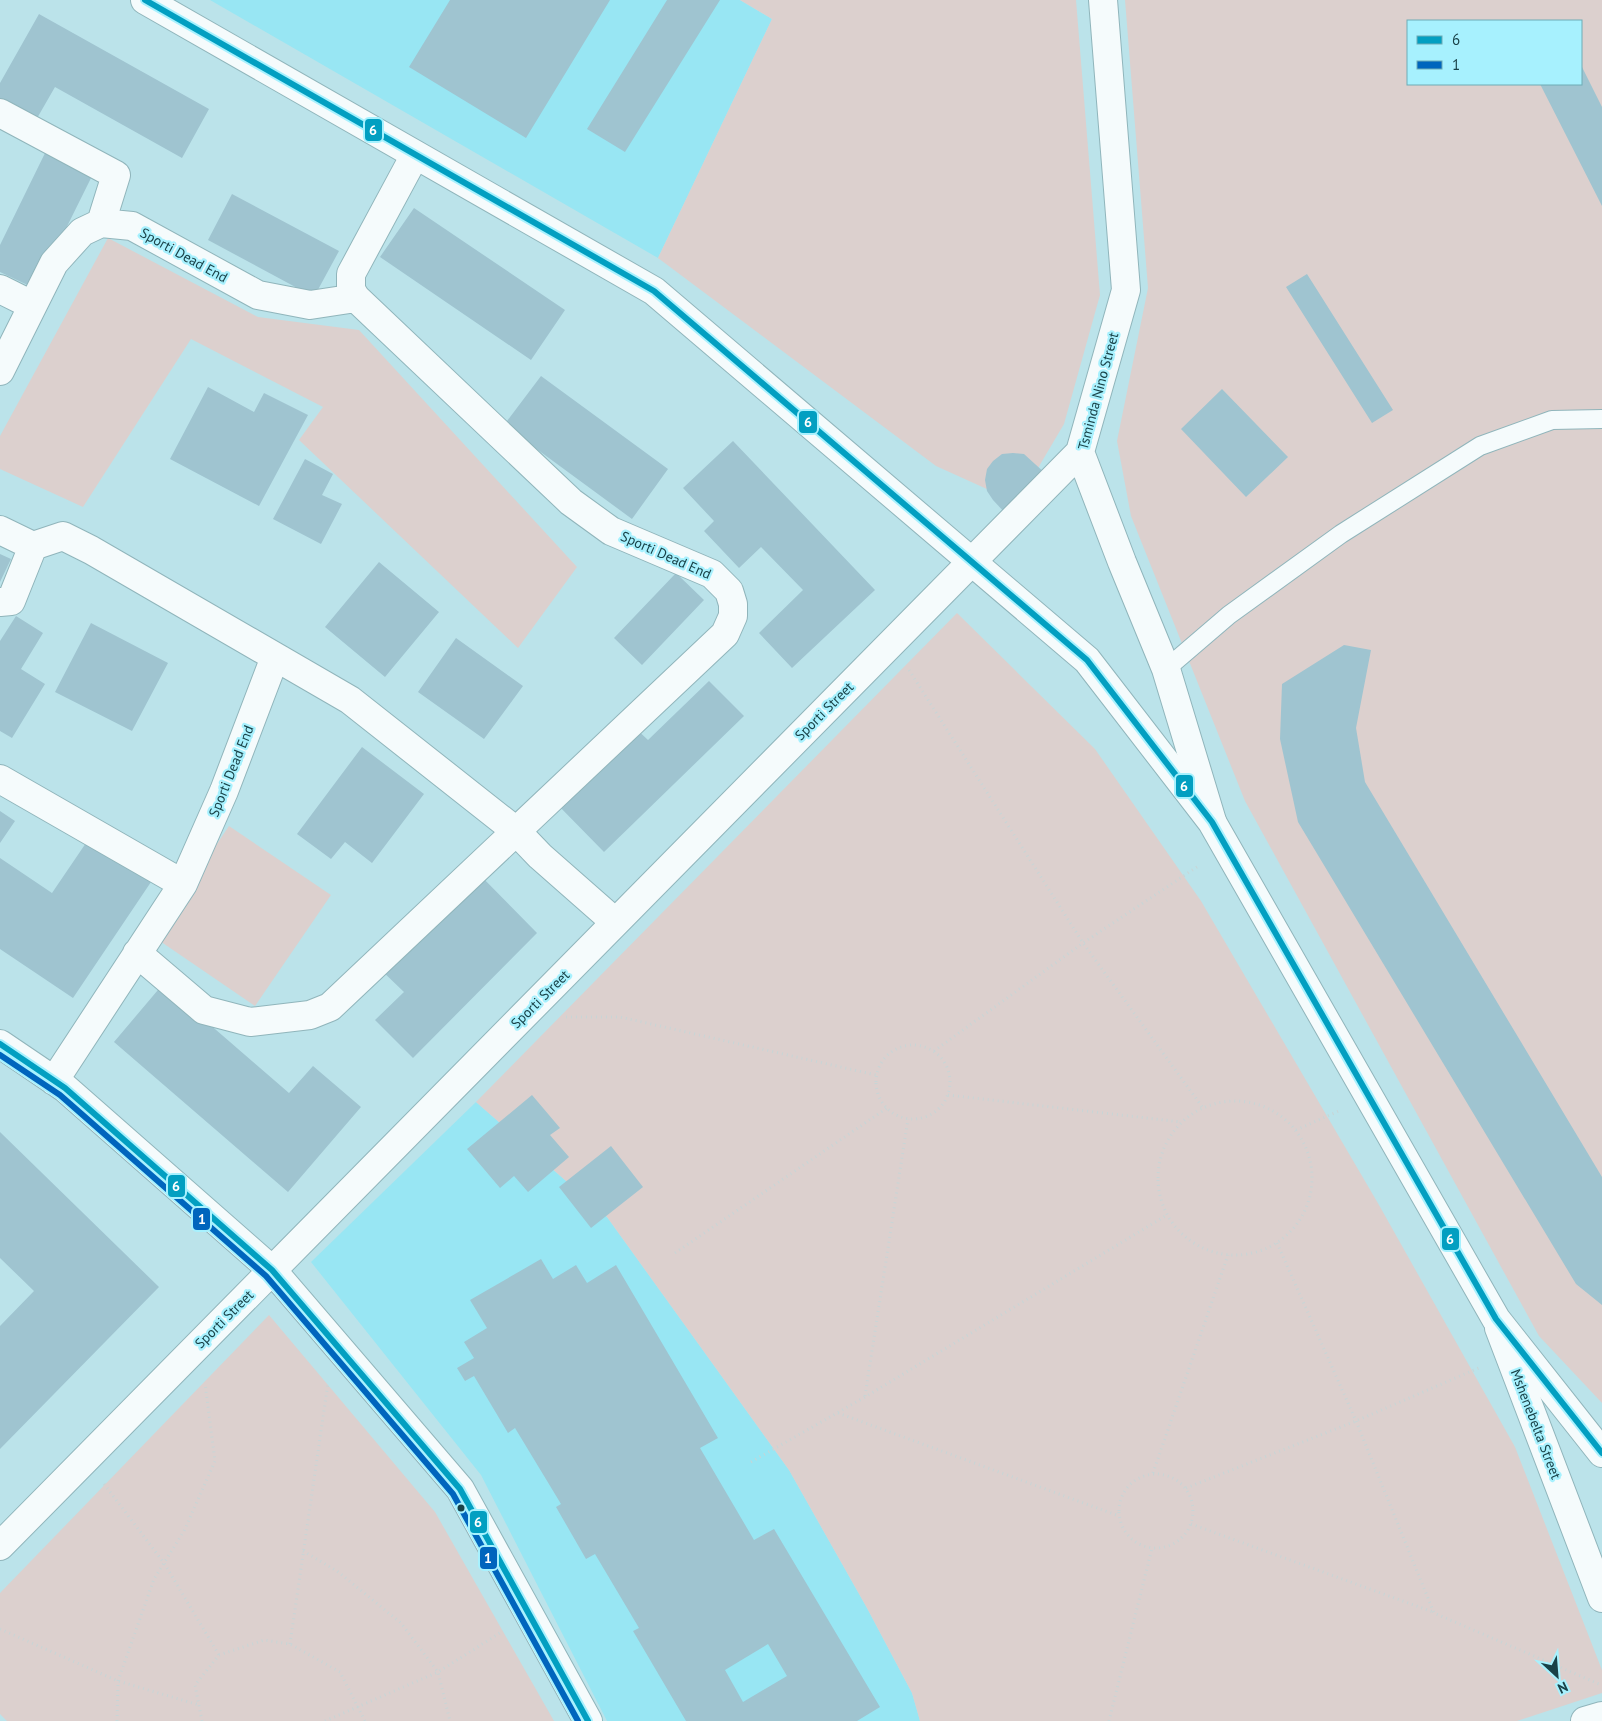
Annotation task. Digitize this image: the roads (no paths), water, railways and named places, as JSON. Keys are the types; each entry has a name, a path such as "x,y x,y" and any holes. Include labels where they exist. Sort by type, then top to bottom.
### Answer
{"street":[{"name":"Mshenebelta Street","path":"145,0 654,291 1087,660 1212,822 1496,1319 1602,1598"},
{"name":"Tsminda Nino Street","path":"1103,0 1126,290 1080,452 1166,669 1212,822"},
{"path":"0,113 116,175 101,223 82,232 54,263 0,370"},
{"path":"356,298 351,290 351,274 415,155"},
{"name":"Sporti Dead End","path":"101,223 132,226 258,295 310,304 356,298 571,502 611,531 712,574 729,591 733,604 733,616 725,634 330,1007 310,1014 250,1022 204,1010 137,953"},
{"path":"0,289 32,305"},
{"name":"Sporti Street","path":"0,1546 1080,452"},
{"path":"0,530 33,546 63,536 91,550 350,700 516,831 540,856 615,922"},
{"path":"0,602 11,601 33,546"},
{"name":"Sporti Dead End","path":"54,1080 182,884 224,791 276,657"},
{"path":"0,779 182,884"},
{"path":"0,1044 54,1080 272,1270 460,1489 588,1721"},
{"path":"1496,1319 1602,1453"},
{"path":"1585,1721 1602,1716"}],"lane":[{"path":"1166,669 1229,615 1341,534 1480,446 1552,420 1602,419"}]}
